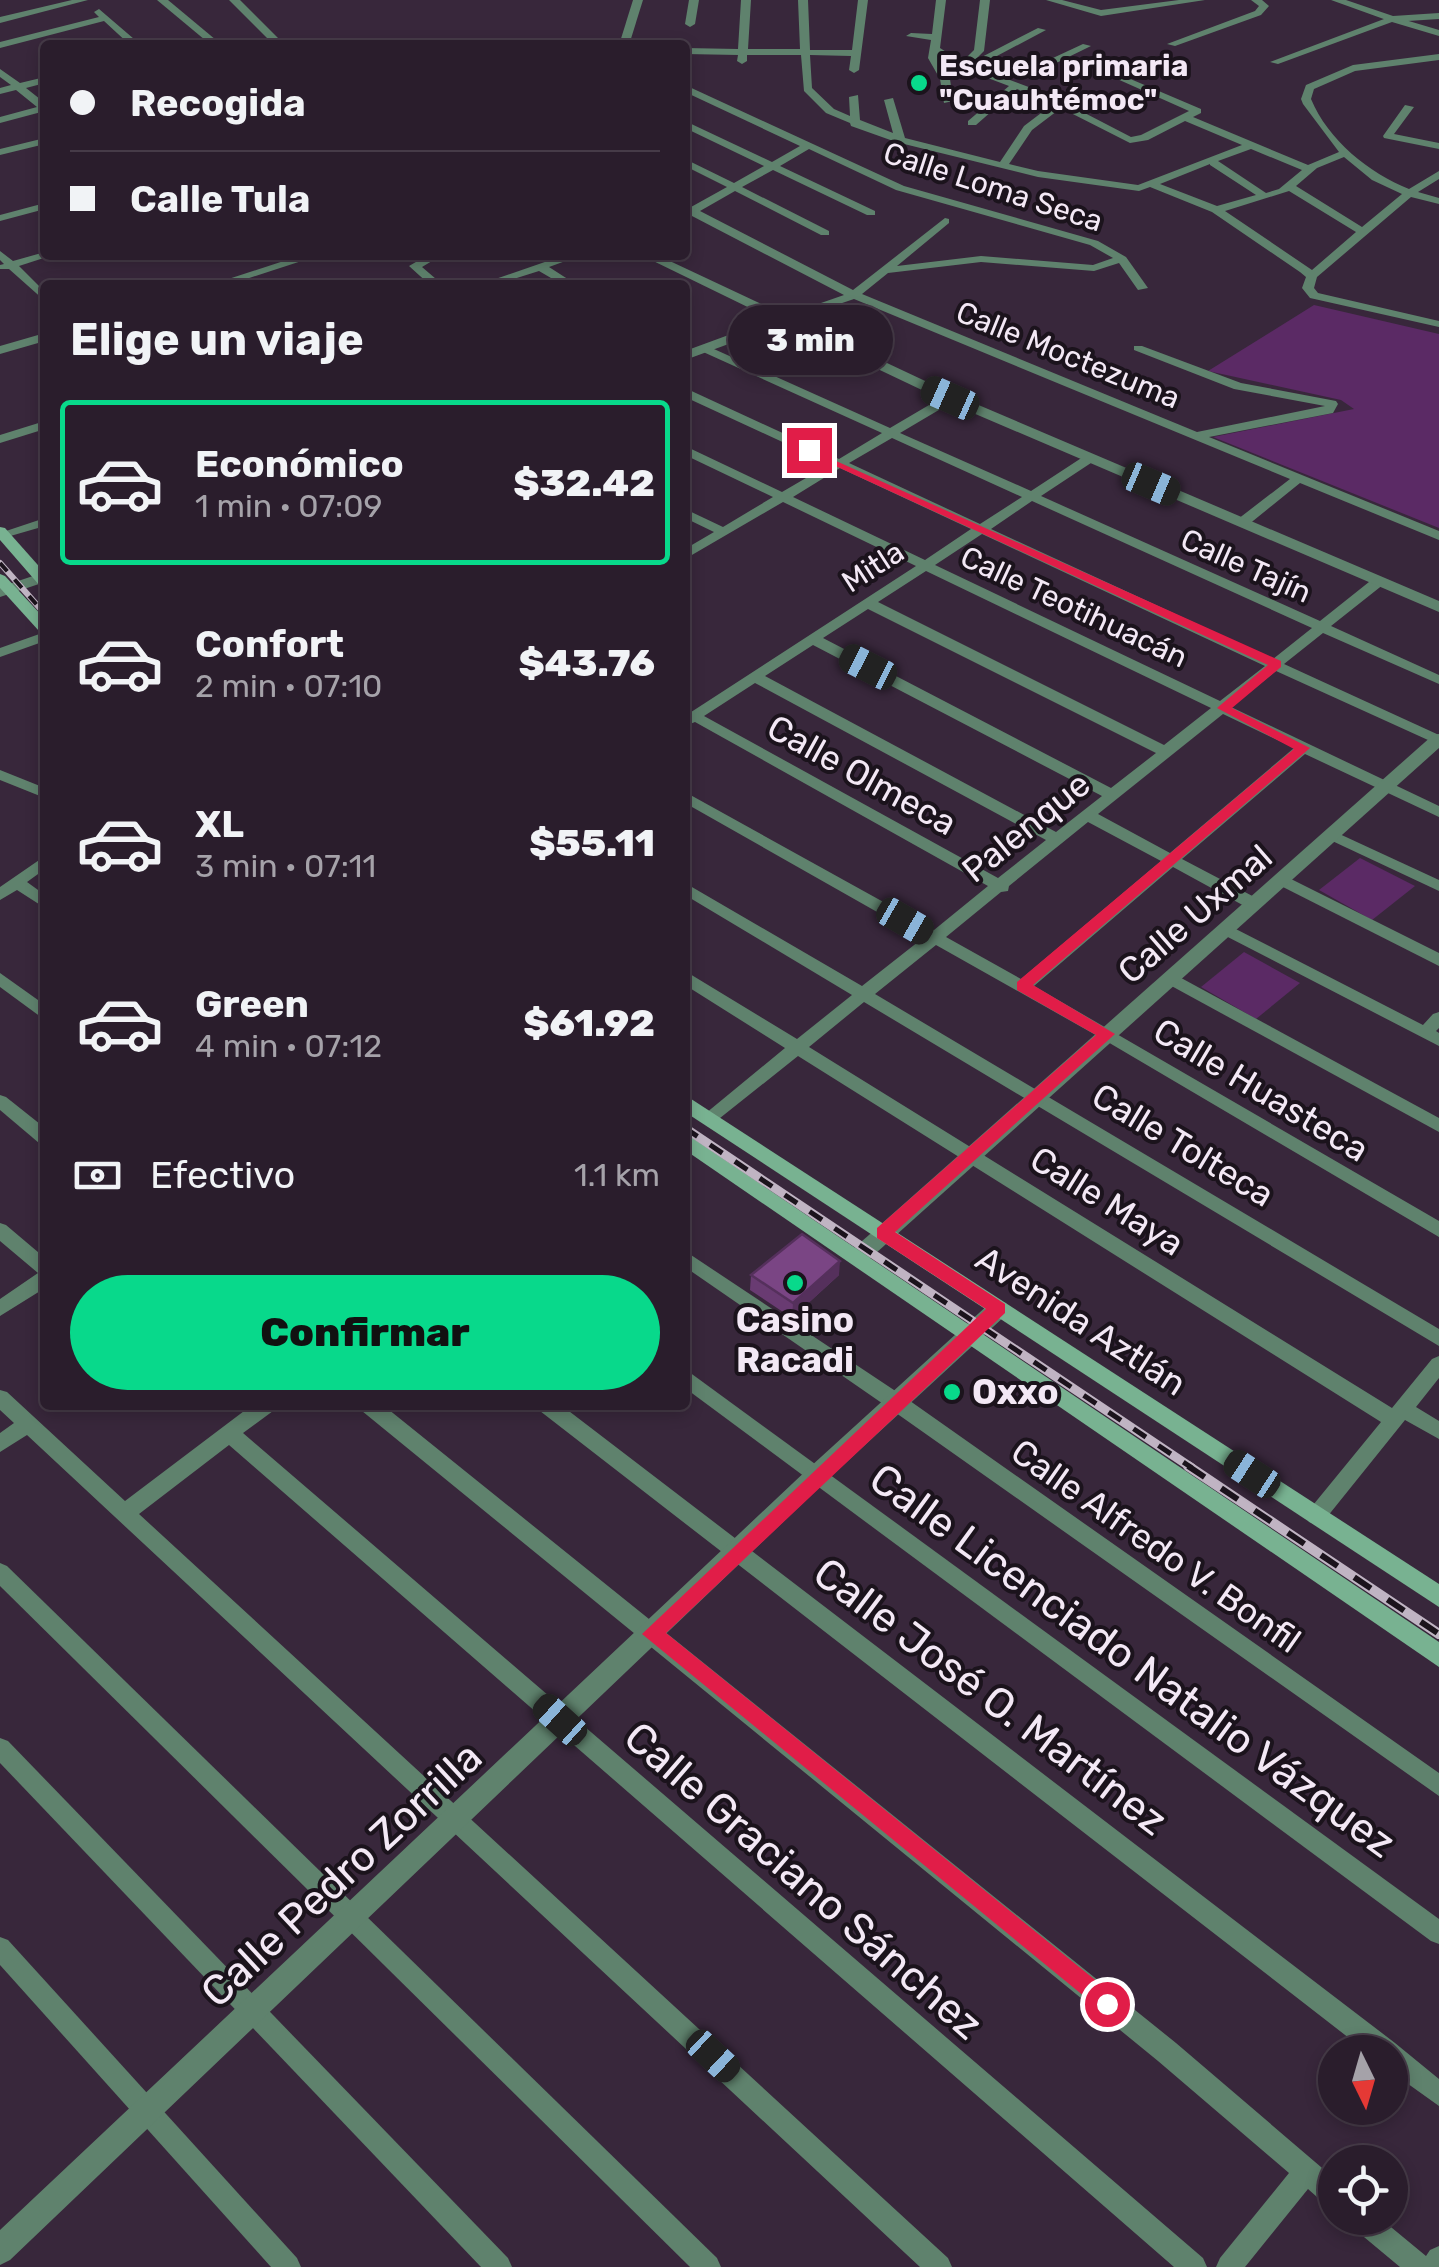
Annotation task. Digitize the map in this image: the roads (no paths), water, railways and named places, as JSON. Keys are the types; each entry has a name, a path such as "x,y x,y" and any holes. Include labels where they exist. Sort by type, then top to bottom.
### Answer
{"main road":[{"path":"2,534 40,576"},
{"path":"3,586 40,623"},
{"name":"Avenida Aztlán","path":"690,1105 1439,1596"},
{"name":"Avenida Aztlán","path":"690,1143 971,1332 1439,1656"}],"street":[{"path":"0,20 84,0 130,40"},
{"path":"162,0 211,40"},
{"path":"234,0 275,40"},
{"path":"626,40 638,0"},
{"path":"690,24 694,0"},
{"path":"742,56 746,0"},
{"path":"803,0 802,53 812,96 855,124 900,140 1136,188 1154,185 1251,146"},
{"path":"854,70 863,0"},
{"path":"941,0 933,60 945,79 948,101"},
{"path":"973,61 979,51 985,0"},
{"path":"1050,0 1102,13 1200,0"},
{"path":"1172,44 1258,12 1264,6 1256,0"},
{"path":"1336,0 1439,33"},
{"path":"1425,5 1439,12"},
{"path":"1275,62 1392,19 1439,12"},
{"path":"0,45 106,18"},
{"path":"973,61 1041,30"},
{"path":"910,36 936,43 959,64 1012,81"},
{"path":"972,122 1012,81 1086,46"},
{"path":"690,51 742,56 854,53"},
{"path":"947,54 973,61 1132,140 1198,111 1111,74"},
{"path":"1439,56 1353,68 1309,86 1309,108 1344,154 1372,178 1408,194 1439,201"},
{"path":"0,72 40,104"},
{"path":"0,91 40,81"},
{"name":"Calle Loma Seca","path":"690,90 900,188 1084,240 1122,258"},
{"path":"1129,100 1150,92"},
{"path":"854,97 855,124"},
{"path":"690,116 711,100"},
{"path":"890,100 900,140"},
{"path":"1003,164 1028,128 1060,104"},
{"path":"1408,107 1388,136 1439,146"},
{"path":"6,118 40,109"},
{"path":"6,118 40,140"},
{"path":"690,118 772,164 871,212"},
{"path":"1187,118 1309,168"},
{"path":"0,152 40,144"},
{"path":"690,211 810,145"},
{"path":"1216,210 1290,187 1309,168 1344,154"},
{"path":"1214,163 1265,197"},
{"path":"690,165 825,233"},
{"path":"1439,174 1362,231 1312,276 1309,291 1320,298 1439,324"},
{"path":"1154,185 1216,210 1312,276"},
{"path":"1290,187 1362,231"},
{"path":"0,218 40,207"},
{"name":"Calle Moctezuma","path":"690,213 854,295 1439,536"},
{"path":"692,352 854,295 945,221"},
{"path":"0,254 6,267 40,294"},
{"path":"6,267 40,257"},
{"path":"889,270 981,259 1094,268 1122,258 1142,288"},
{"path":"230,280 287,260"},
{"path":"296,260 310,271"},
{"path":"421,260 417,270 430,280"},
{"path":"500,280 562,260"},
{"path":"657,260 779,321 950,398 1439,607"},
{"path":"540,268 562,280"},
{"path":"0,350 40,338"},
{"path":"1138,348 1238,386 1333,406 1303,417 1198,435"},
{"name":"Calle Tajín","path":"692,352 890,434 1439,680"},
{"path":"690,394 1438,740"},
{"path":"690,551 950,398"},
{"path":"0,439 40,426"},
{"name":"Calle Teotihuacán","path":"690,452 1439,812"},
{"name":"Mitla","path":"690,718 1090,458"},
{"path":"1243,522 1298,479"},
{"path":"690,516 723,532"},
{"path":"2,534 40,523"},
{"path":"3,586 40,581"},
{"name":"Palenque","path":"709,1118 1379,581"},
{"path":"868,604 1168,753"},
{"path":"0,653 40,638"},
{"path":"813,639 1114,796"},
{"path":"754,677 1059,840"},
{"name":"Calle Olmeca","path":"690,720 1002,886"},
{"name":"Calle Uxmal","path":"858,1256 1438,740"},
{"path":"1023,986 1303,748"},
{"path":"2,778 40,792"},
{"name":"Calle Huasteca","path":"690,799 1107,1034 1439,1230"},
{"path":"1089,816 1254,904"},
{"path":"1333,836 1439,886"},
{"path":"0,895 40,865"},
{"path":"1283,880 1439,960"},
{"path":"17,882 40,899"},
{"name":"Calle Tolteca","path":"690,891 1439,1338"},
{"path":"1226,929 1432,1037 1439,1018"},
{"path":"1172,978 1439,1126"},
{"path":"0,980 40,1010"},
{"name":"Calle Maya","path":"690,980 1398,1414 1439,1432"},
{"path":"0,1101 40,1134"},
{"path":"0,1230 40,1266"},
{"name":"Calle Alfredo V. Bonfil","path":"690,1261 896,1402 1439,1786"},
{"path":"0,1310 40,1282"},
{"name":"Calle Pedro Zorrilla","path":"0,2250 998,1308"},
{"path":"1316,1516 1439,1364"},
{"name":"Calle Licenciado Natalio Vázquez","path":"690,1381 1439,1932"},
{"path":"0,1398 939,2267"},
{"path":"127,1512 259,1410"},
{"path":"375,1410 1167,2052 1318,2181"},
{"name":"Calle José O. Martínez","path":"554,1410 1363,2035"},
{"path":"0,1444 27,1424"},
{"name":"Calle Graciano Sánchez","path":"228,1433 1194,2267"},
{"path":"0,1572 708,2267"},
{"path":"0,1748 500,2267"},
{"path":"0,1948 288,2267"},
{"name":"Calle José O. Martínez","path":"1408,2070 1439,2094"},
{"path":"1229,2267 1306,2171"},
{"path":"1381,2235 1420,2267"},
{"path":"1434,2267 1439,2259"}],"railway":[{"path":"0,563 40,608"},
{"path":"690,1131 1192,1468"},
{"path":"1188,1466 1439,1634"}],"place":[{"name":"Escuela primaria \"Cuauhtémoc\"","path":"919,83"},
{"name":"Casino Racadi","path":"795,1283"},
{"name":"Oxxo","path":"952,1392"}]}
